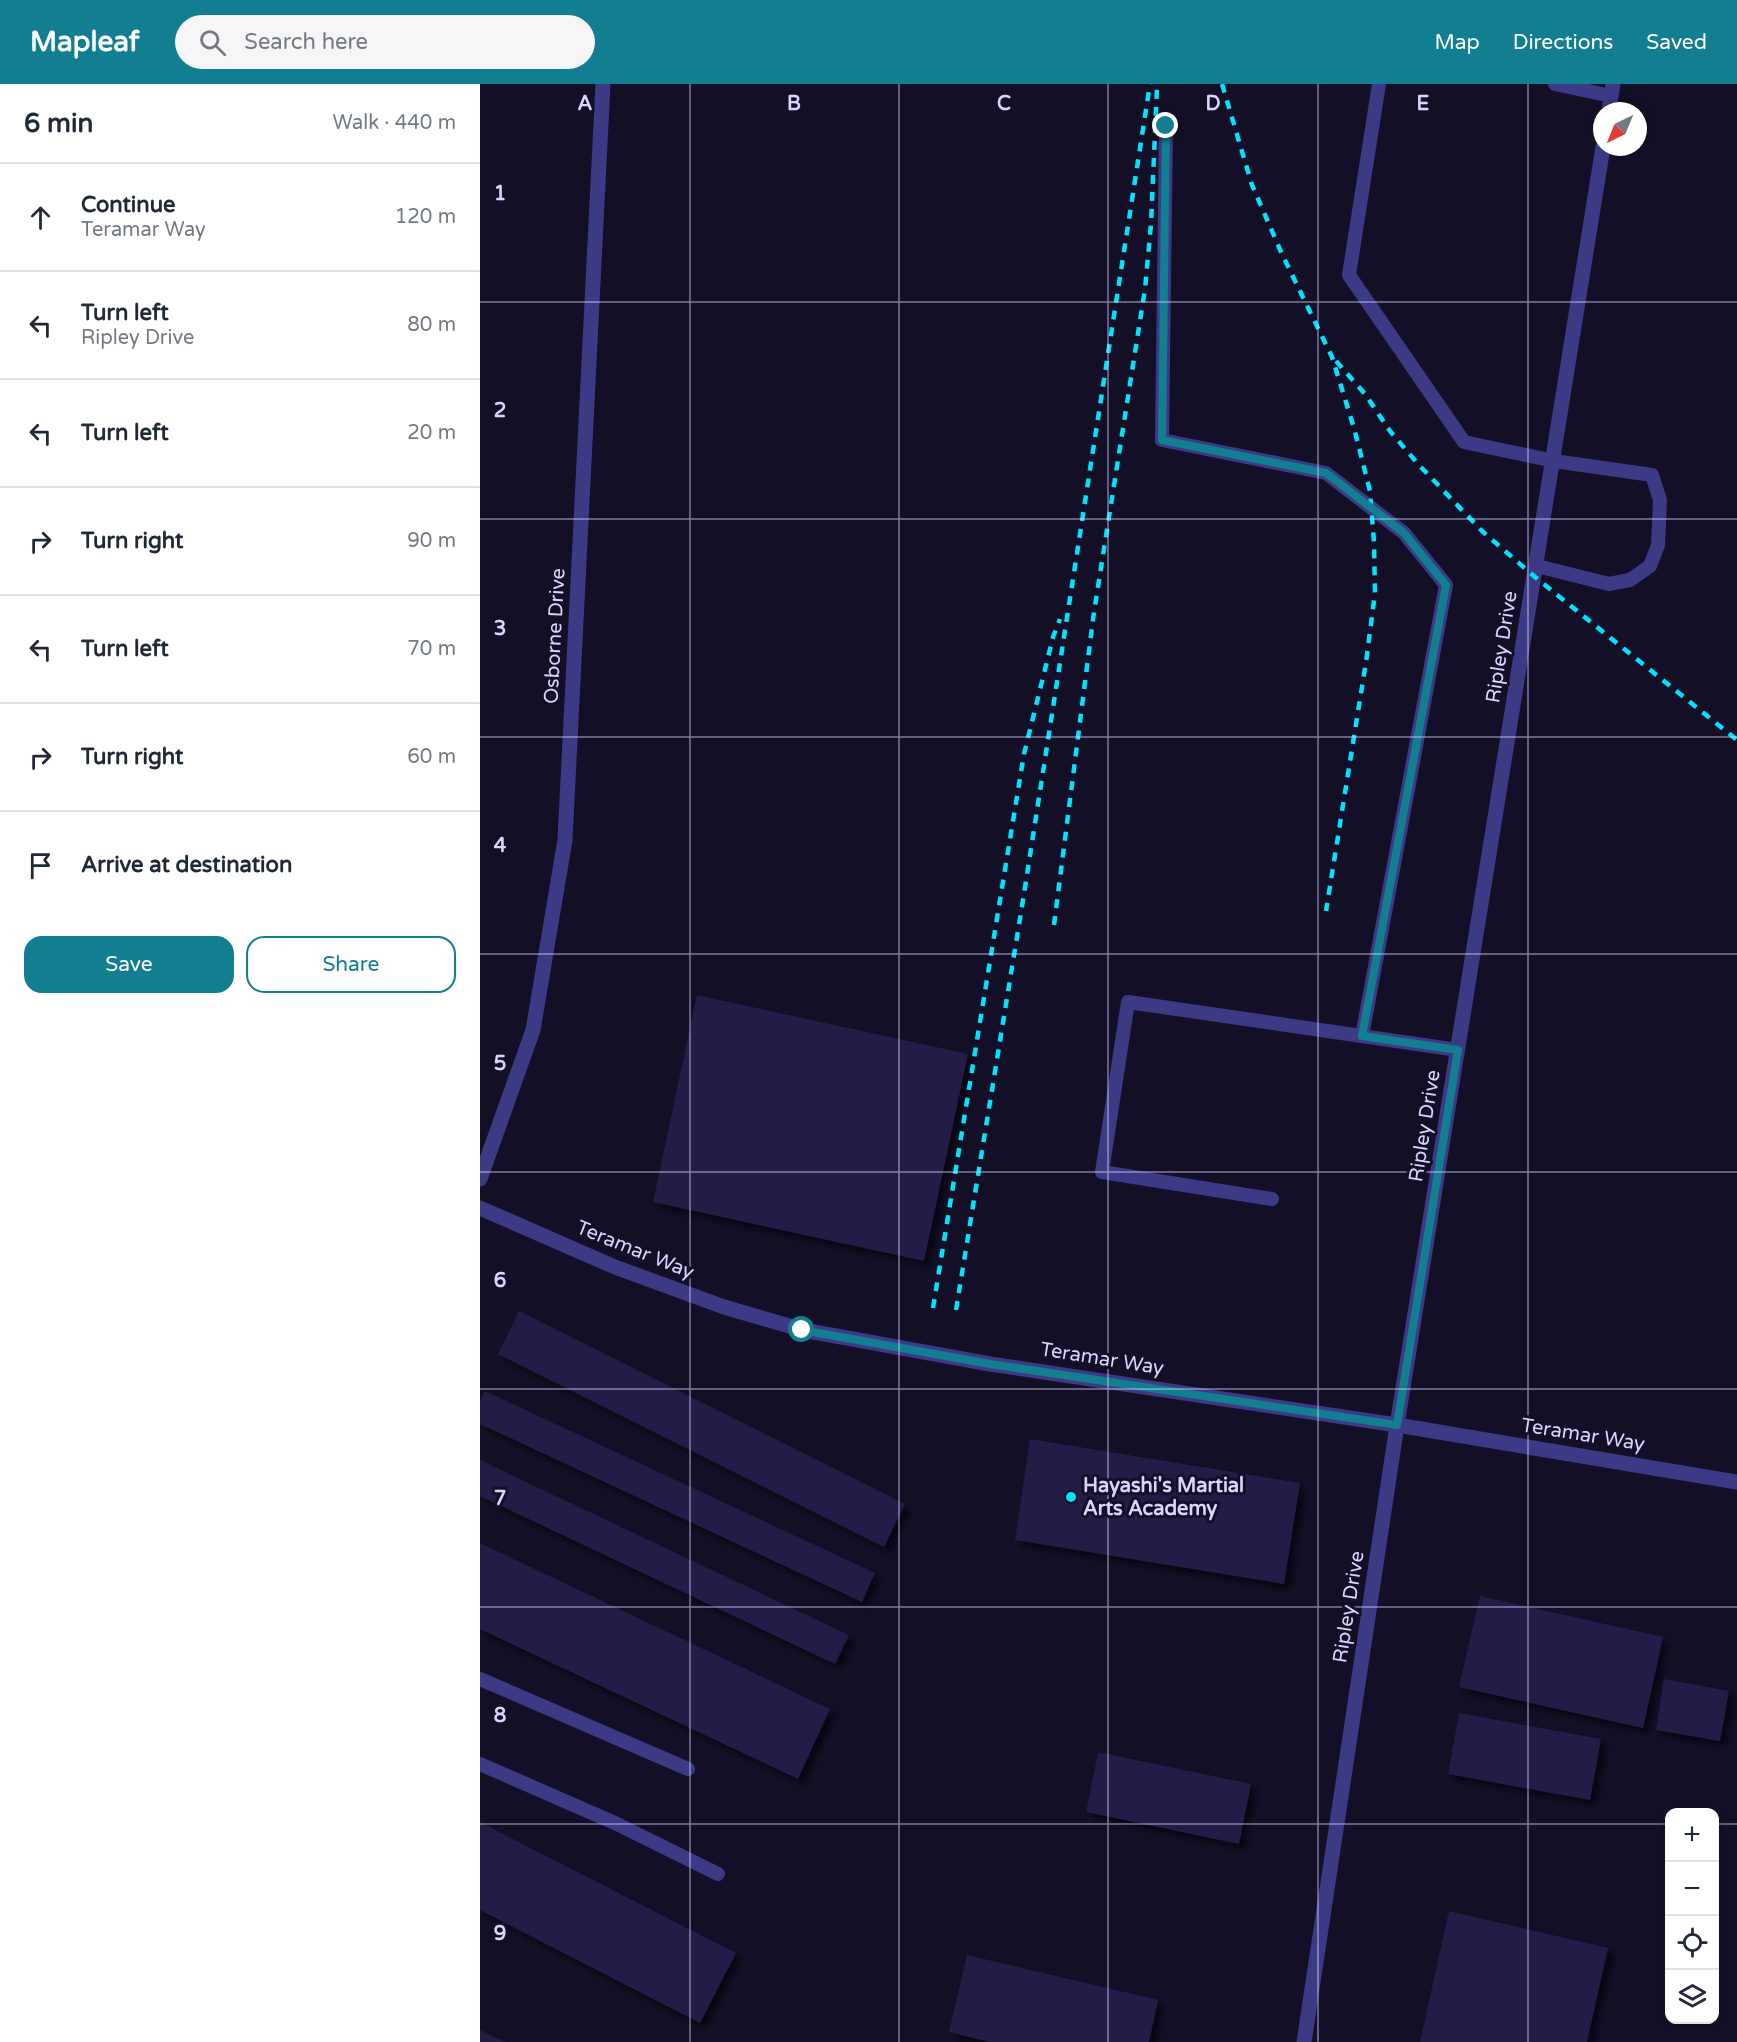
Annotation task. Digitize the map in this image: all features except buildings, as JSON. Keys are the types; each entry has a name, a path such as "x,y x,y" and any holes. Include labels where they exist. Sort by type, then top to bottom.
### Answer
{"street":[{"name":"Osborne Drive","path":"480,1179 533,1030 566,840 603,84"},
{"name":"Ripley Drive","path":"1304,2042 1397,1425 1602,156"},
{"name":"Teramar Way","path":"480,1208 615,1267 724,1307 802,1330 990,1364 1397,1425 1737,1482"}],"lane":[{"path":"1379,84 1350,275 1464,442 1554,460 1652,475 1660,500 1658,545 1650,566 1630,580 1610,584 1537,566"},
{"path":"1555,84 1611,97"},
{"path":"1166,126 1162,440 1326,473 1404,533 1446,585 1362,1036"},
{"path":"1272,1198 1102,1172 1128,1002 1458,1050"},
{"path":"480,1679 688,1769"},
{"path":"480,1764 615,1823 718,1874"}],"railway":[{"path":"956,1310 1024,894 1150,84"},
{"path":"1222,84 1252,185 1282,254 1332,357 1370,491 1375,593 1326,911"},
{"path":"1054,925 1094,612 1145,289 1151,224 1157,87"},
{"path":"1336,361 1365,394 1390,431 1418,464 1482,531 1535,577 1737,740"},
{"path":"933,1308 1024,754 1053,637 1060,619"}],"place":[{"name":"Hayashi's Martial Arts Academy","path":"1071,1497"}],"route":[{"path":"802,1330 990,1364 1397,1425 1458,1050 1362,1036 1446,585 1404,533 1326,473 1162,440 1166,126"}]}
